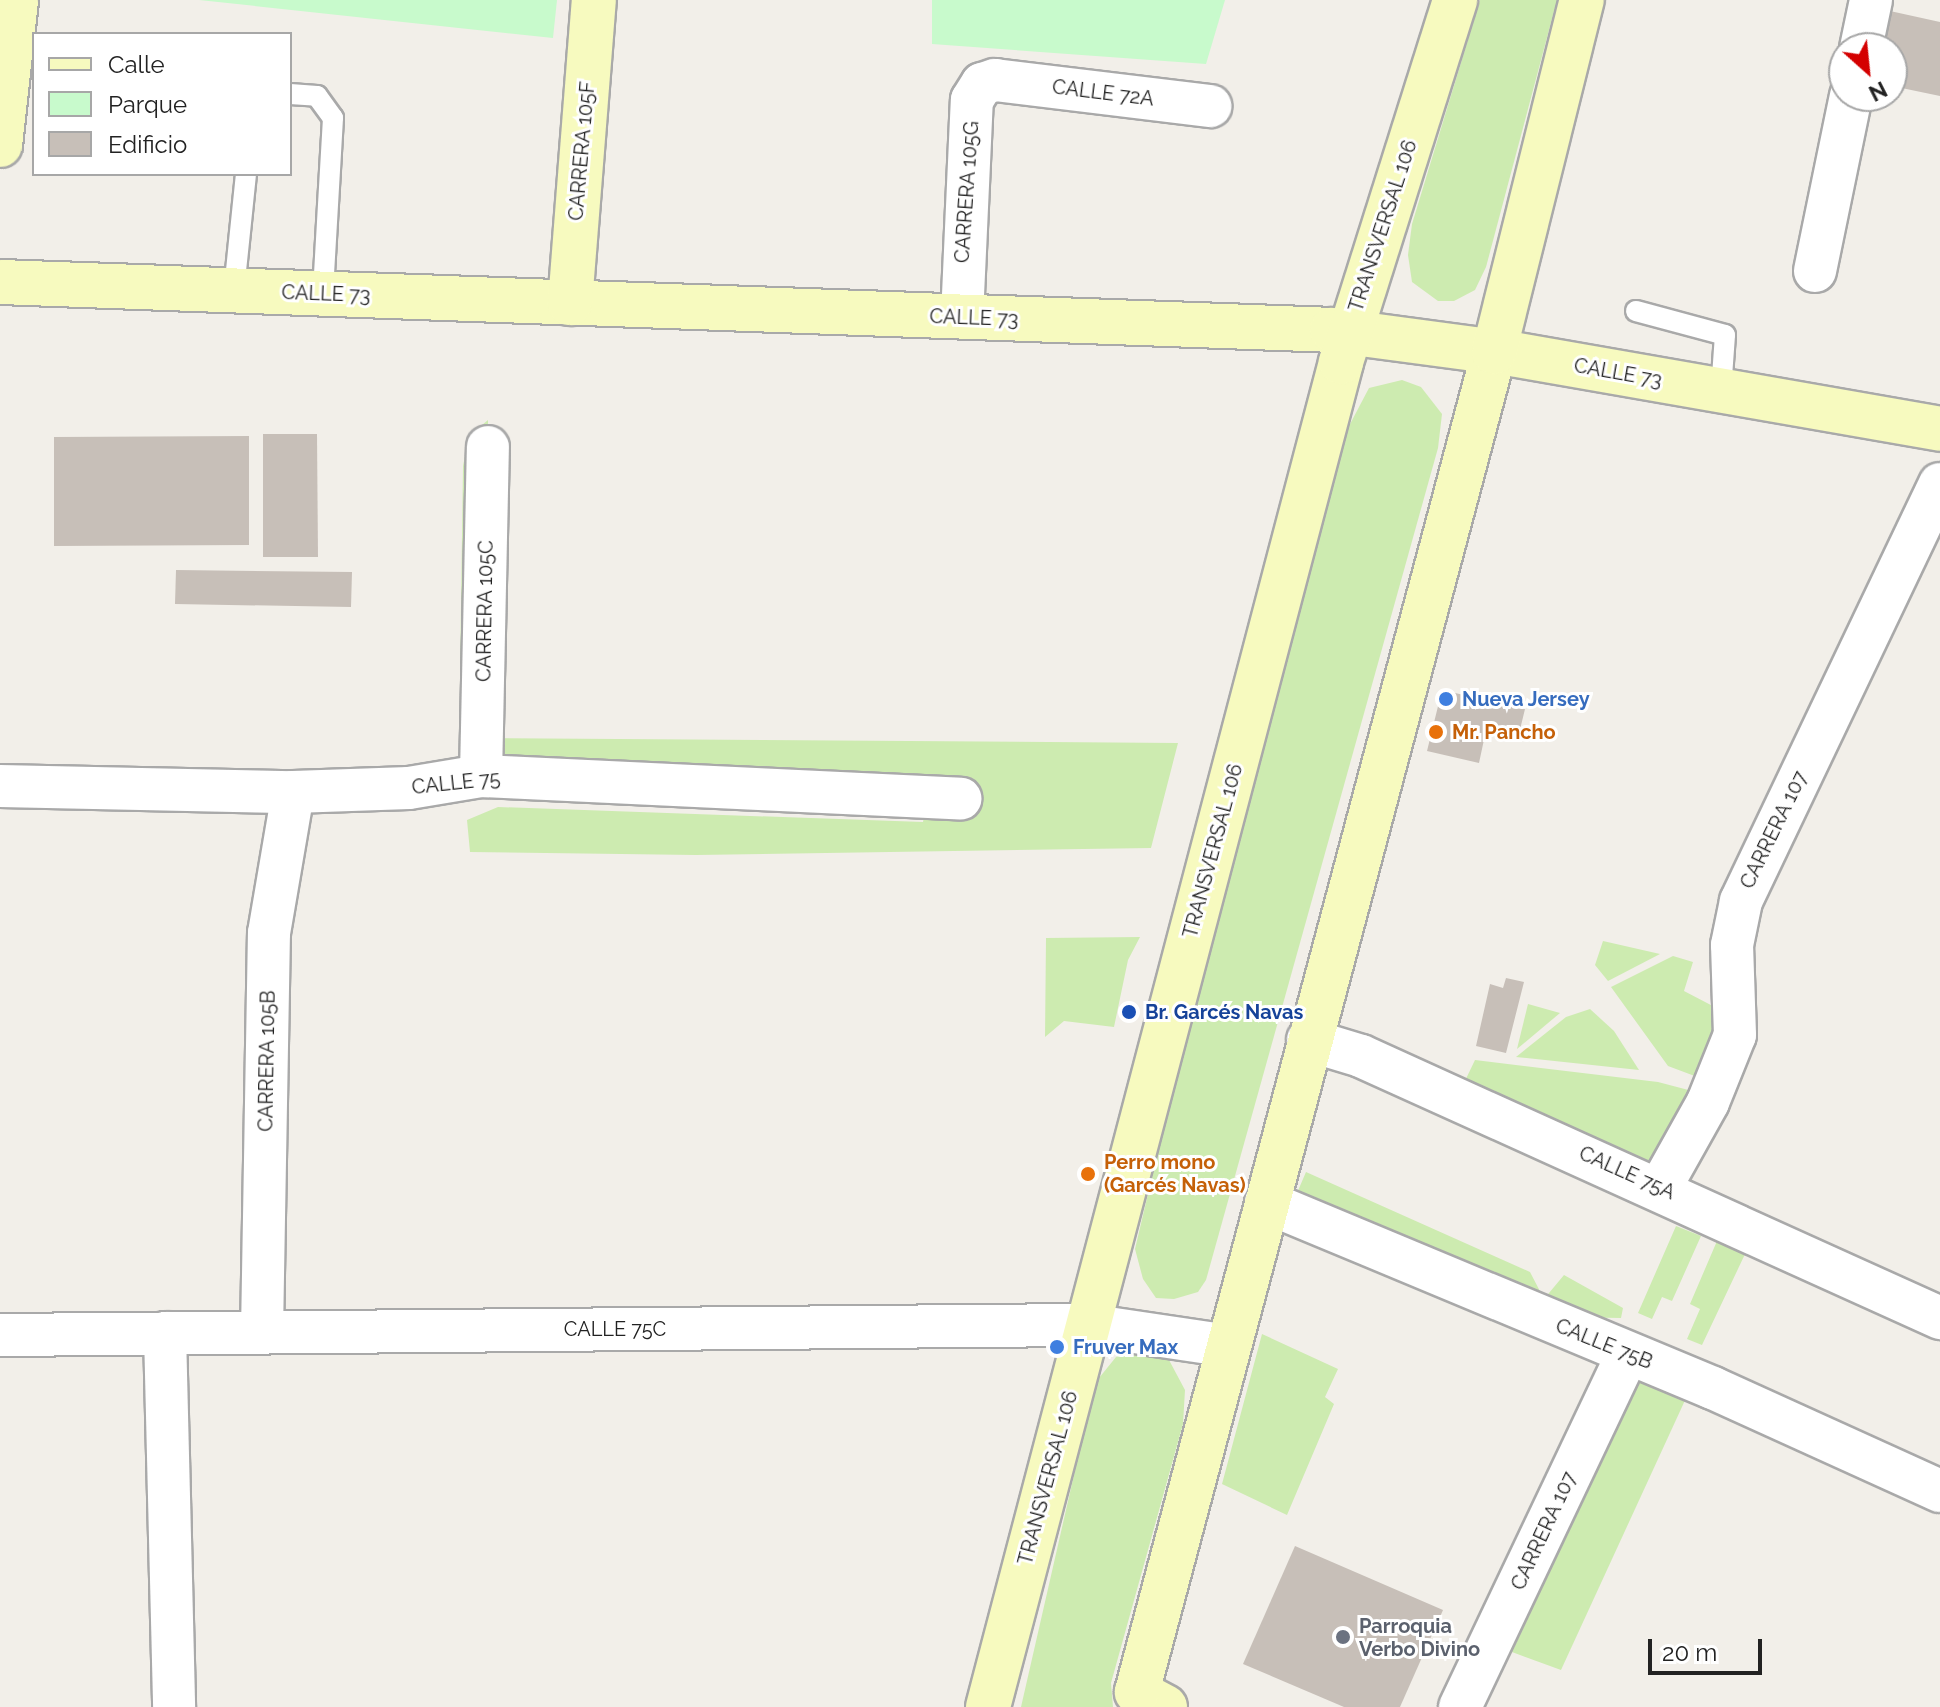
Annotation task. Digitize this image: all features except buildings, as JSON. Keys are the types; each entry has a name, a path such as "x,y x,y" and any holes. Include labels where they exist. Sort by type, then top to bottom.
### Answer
{"street":[{"path":"0,145 16,0"},
{"name":"CARRERA 105F","path":"570,303 594,0"},
{"name":"TRANSVERSAL 106","path":"988,1707 1350,331 1455,0"},
{"path":"1151,1700 1228,1346 1494,352 1582,0"},
{"path":"1864,32 1871,0"},
{"name":"CALLE 72A","path":"995,80 1210,106"},
{"name":"CARRERA 105G","path":"962,317 972,100 982,84 995,80"},
{"path":"1815,271 1848,112"},
{"name":"CALLE 73","path":"0,282 1350,331 1494,352 1940,429"},
{"name":"CARRERA 105C","path":"481,776 488,447"},
{"name":"CARRERA 107","path":"1660,1188 1708,1102 1735,1035 1732,945 1741,901 1940,484"},
{"name":"CALLE 75","path":"0,786 293,792 409,788 481,776 960,799"},
{"name":"CARRERA 105B","path":"262,1332 269,933 293,792"},
{"name":"CALLE 75A","path":"1308,1040 1361,1056 1660,1188 1940,1318"},
{"name":"CALLE 75B","path":"1266,1202 1940,1491"},
{"name":"CALLE 75C","path":"0,1335 1088,1325 1228,1346"},
{"path":"165,1333 174,1707"},
{"name":"CARRERA 107","path":"1460,1707 1627,1355"}],"lane":[{"path":"292,94 317,96 333,118 323,294"},
{"path":"234,290 246,176"},
{"path":"1636,311 1725,335 1721,391"}],"green space":[{"path":"199,0 557,0 553,38"},
{"path":"932,0 1225,0 1206,64 932,44"},
{"path":"1480,0 1557,0 1486,267 1475,290 1454,301 1438,301 1412,282 1408,255 1412,224"},
{"path":"1402,380 1421,387 1442,414 1438,448 1206,1280 1198,1292 1174,1299 1156,1298 1143,1279 1135,1249 1230,847 1349,426 1369,388"},
{"path":"488,420 490,738 1178,743 1151,848 696,855 470,852 467,820 498,807 923,822 925,811 503,786 468,718 460,673 463,466 469,436"},
{"path":"1140,937 1128,960 1114,1027 1064,1021 1045,1037 1046,938"},
{"path":"1603,941 1660,954 1608,981 1595,965"},
{"path":"1673,956 1693,962 1684,991 1730,1015 1700,1078 1668,1066 1611,987"},
{"path":"1528,1004 1560,1013 1517,1049"},
{"path":"1590,1009 1614,1031 1639,1070 1516,1057 1566,1017"},
{"path":"1475,1060 1658,1082 1696,1092 1653,1169 1463,1085"},
{"path":"1306,1172 1530,1272 1544,1299 1564,1275 1623,1308 1621,1318 1562,1317 1294,1200"},
{"path":"1676,1226 1701,1236 1672,1301 1662,1297 1652,1319 1638,1313"},
{"path":"1717,1241 1746,1252 1702,1345 1687,1339 1700,1309 1690,1304"},
{"path":"1262,1334 1338,1369 1325,1397 1334,1404 1287,1515 1222,1484"},
{"path":"1146,1344 1169,1360 1185,1390 1183,1424 1111,1683 1113,1707 1021,1707 1095,1383 1116,1357"},
{"path":"1639,1377 1687,1396 1561,1670 1512,1652"}],"place":[{"name":"Nueva Jersey","path":"1446,699"},
{"name":"Mr. Pancho","path":"1436,732"},
{"name":"Br. Garcés Navas","path":"1129,1012"},
{"name":"Perro mono (Garcés Navas)","path":"1088,1174"},
{"name":"Fruver Max","path":"1057,1347"},
{"name":"Parroquia Verbo Divino","path":"1343,1637"}]}
